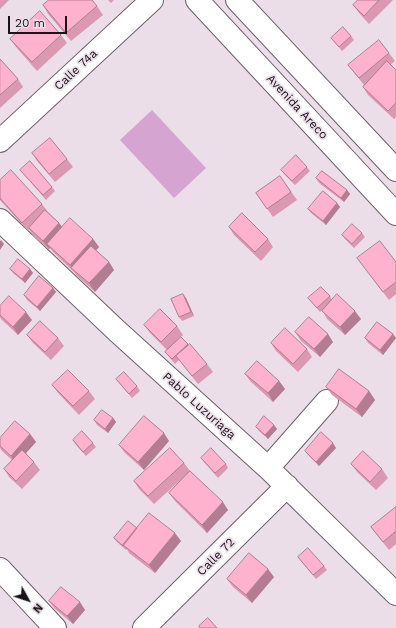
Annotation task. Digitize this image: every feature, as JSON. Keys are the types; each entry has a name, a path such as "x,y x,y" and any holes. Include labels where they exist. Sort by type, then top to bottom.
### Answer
{"street":[{"name":"Calle 74a","path":"0,141 152,0"},
{"name":"Avenida Areco","path":"197,0 396,214"},
{"path":"238,0 396,170"},
{"name":"Pablo Luzuriaga","path":"0,220 117,331 268,468 396,594"},
{"path":"268,468 327,402"},
{"name":"Calle 72","path":"144,628 287,486"},
{"path":"0,569 55,628"}],"shaded area":[{"path":"152,110 206,168 174,198 120,140"}],"building":[{"path":"49,0 92,0 97,6 66,33 43,5"},
{"path":"358,0 379,0 364,16 353,5"},
{"path":"40,11 61,35 32,62 10,39"},
{"path":"343,27 351,36 339,47 331,38"},
{"path":"379,40 389,53 359,78 348,65"},
{"path":"0,59 18,79 0,95"},
{"path":"387,61 396,70 396,103 388,111 363,87"},
{"path":"50,138 67,159 49,174 32,153"},
{"path":"296,155 307,167 292,181 281,170"},
{"path":"30,161 52,187 43,195 20,170"},
{"path":"11,170 42,204 22,223 0,198 0,180"},
{"path":"322,171 347,190 341,198 316,178"},
{"path":"280,176 291,192 267,209 256,193"},
{"path":"323,191 337,203 323,221 308,209"},
{"path":"45,210 59,223 43,241 29,228"},
{"path":"242,213 268,239 255,252 229,227"},
{"path":"70,218 93,239 70,265 47,244"},
{"path":"352,224 362,233 352,244 342,235"},
{"path":"380,241 396,262 396,282 383,292 357,258"},
{"path":"91,246 109,262 89,283 71,268"},
{"path":"18,259 30,269 22,279 10,269"},
{"path":"39,276 53,288 37,307 24,295"},
{"path":"321,287 330,296 317,308 308,298"},
{"path":"183,294 191,312 179,317 171,299"},
{"path":"337,294 355,311 340,327 322,311"},
{"path":"9,296 26,312 13,327 0,315 0,306"},
{"path":"160,309 177,326 161,342 144,325"},
{"path":"309,317 328,334 314,349 295,332"},
{"path":"40,321 58,338 45,352 27,335"},
{"path":"377,322 393,334 380,350 365,338"},
{"path":"285,328 307,349 293,364 271,343"},
{"path":"181,337 188,344 172,359 165,352"},
{"path":"190,344 207,364 192,376 176,356"},
{"path":"257,361 279,381 268,393 245,374"},
{"path":"339,369 369,391 356,409 326,387"},
{"path":"68,370 89,391 73,406 52,385"},
{"path":"124,372 137,386 129,394 116,379"},
{"path":"102,410 113,418 105,429 94,420"},
{"path":"144,416 164,433 138,462 119,445"},
{"path":"264,416 274,425 265,435 256,427"},
{"path":"15,421 30,434 11,456 0,446 0,438"},
{"path":"82,431 93,443 83,452 73,440"},
{"path":"321,432 333,443 316,462 305,451"},
{"path":"170,448 184,463 148,496 134,481"},
{"path":"211,448 226,464 215,473 201,458"},
{"path":"22,450 34,462 16,481 4,469"},
{"path":"363,451 382,469 370,482 351,464"},
{"path":"190,471 223,502 202,525 169,493"},
{"path":"396,507 396,531 383,542 371,527"},
{"path":"149,513 175,533 149,565 123,545"},
{"path":"128,521 137,528 123,546 114,538"},
{"path":"308,548 324,566 313,575 298,557"},
{"path":"249,553 268,569 246,595 227,579"},
{"path":"61,587 80,602 67,616 49,601"},
{"path":"208,618 217,628 200,628 199,626"}]}
